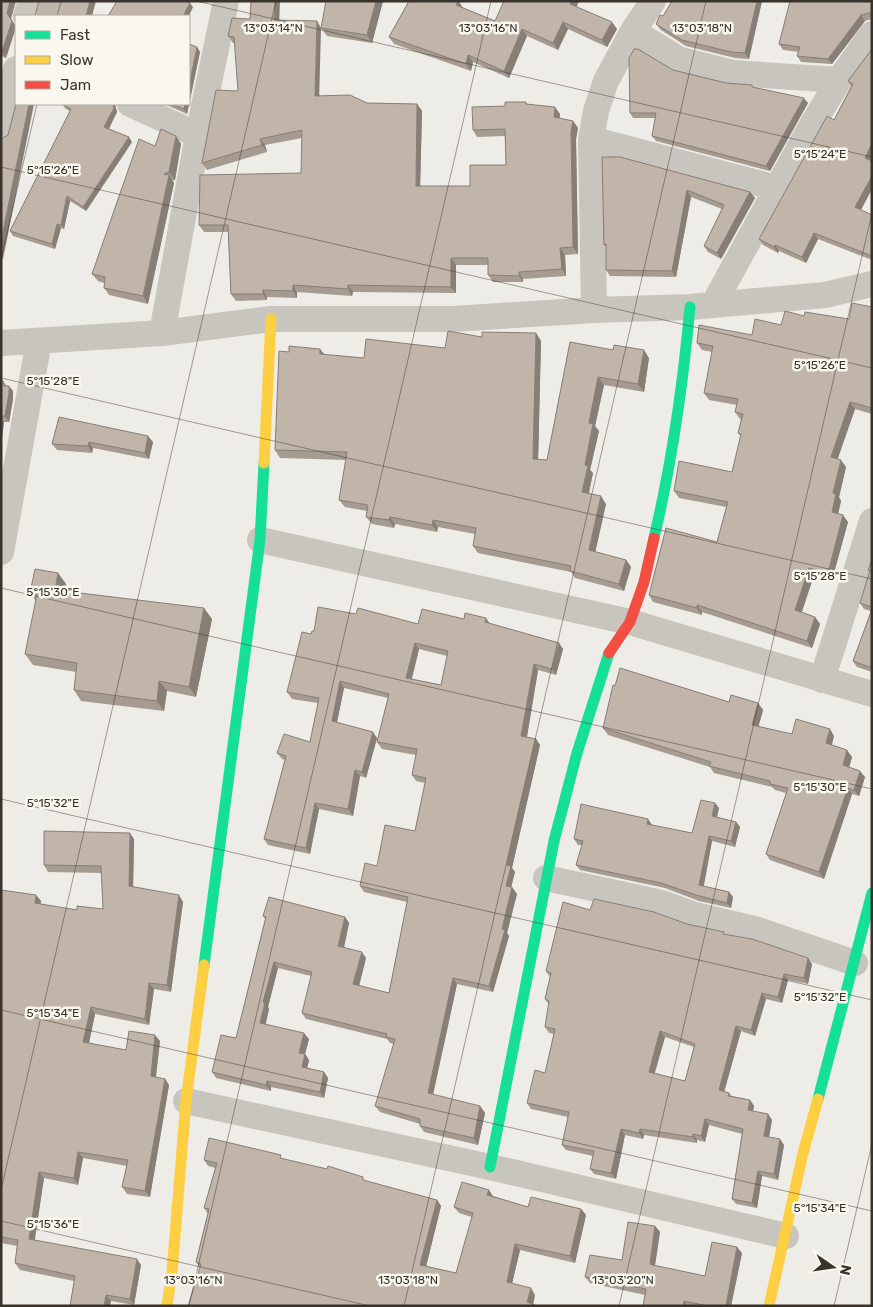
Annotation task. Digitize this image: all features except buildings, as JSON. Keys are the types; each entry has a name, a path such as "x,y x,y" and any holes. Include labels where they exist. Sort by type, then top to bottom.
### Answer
{"street":[{"path":"26,15 31,1"},
{"path":"162,333 198,135 226,1"},
{"path":"594,310 591,139 596,111 606,81 633,31 653,1"},
{"path":"633,31 680,60 734,73 839,80"},
{"path":"490,1167 546,878 577,753 608,656 630,622 644,582 662,505 685,366 702,306 776,188 839,80 872,34"},
{"path":"1,131 15,73"},
{"path":"132,105 198,135"},
{"path":"591,139 776,188"},
{"path":"1,343 162,333 271,319 453,319 594,310 702,306 825,295 872,284"},
{"path":"167,1306 172,1272 186,1101 260,540 271,319"},
{"path":"1,552 40,341"},
{"path":"822,680 872,521"},
{"path":"260,540 630,622 872,694"},
{"path":"546,878 662,903 695,915 758,930 855,963"},
{"path":"769,1306 786,1236 802,1153 855,963 872,893"},
{"path":"186,1101 490,1167 786,1236"}],"traffic: fast":[{"path":"654,538 676,423 690,307"},
{"path":"204,965 260,540 264,463"},
{"path":"490,1167 554,841 577,753 609,653"},
{"path":"818,1099 872,893"}],"traffic: slow":[{"path":"264,463 271,319"},
{"path":"167,1306 172,1272 186,1101 204,965"},
{"path":"769,1306 803,1153 818,1099"}],"traffic: jam":[{"path":"609,653 630,622 644,582 654,538"}]}
